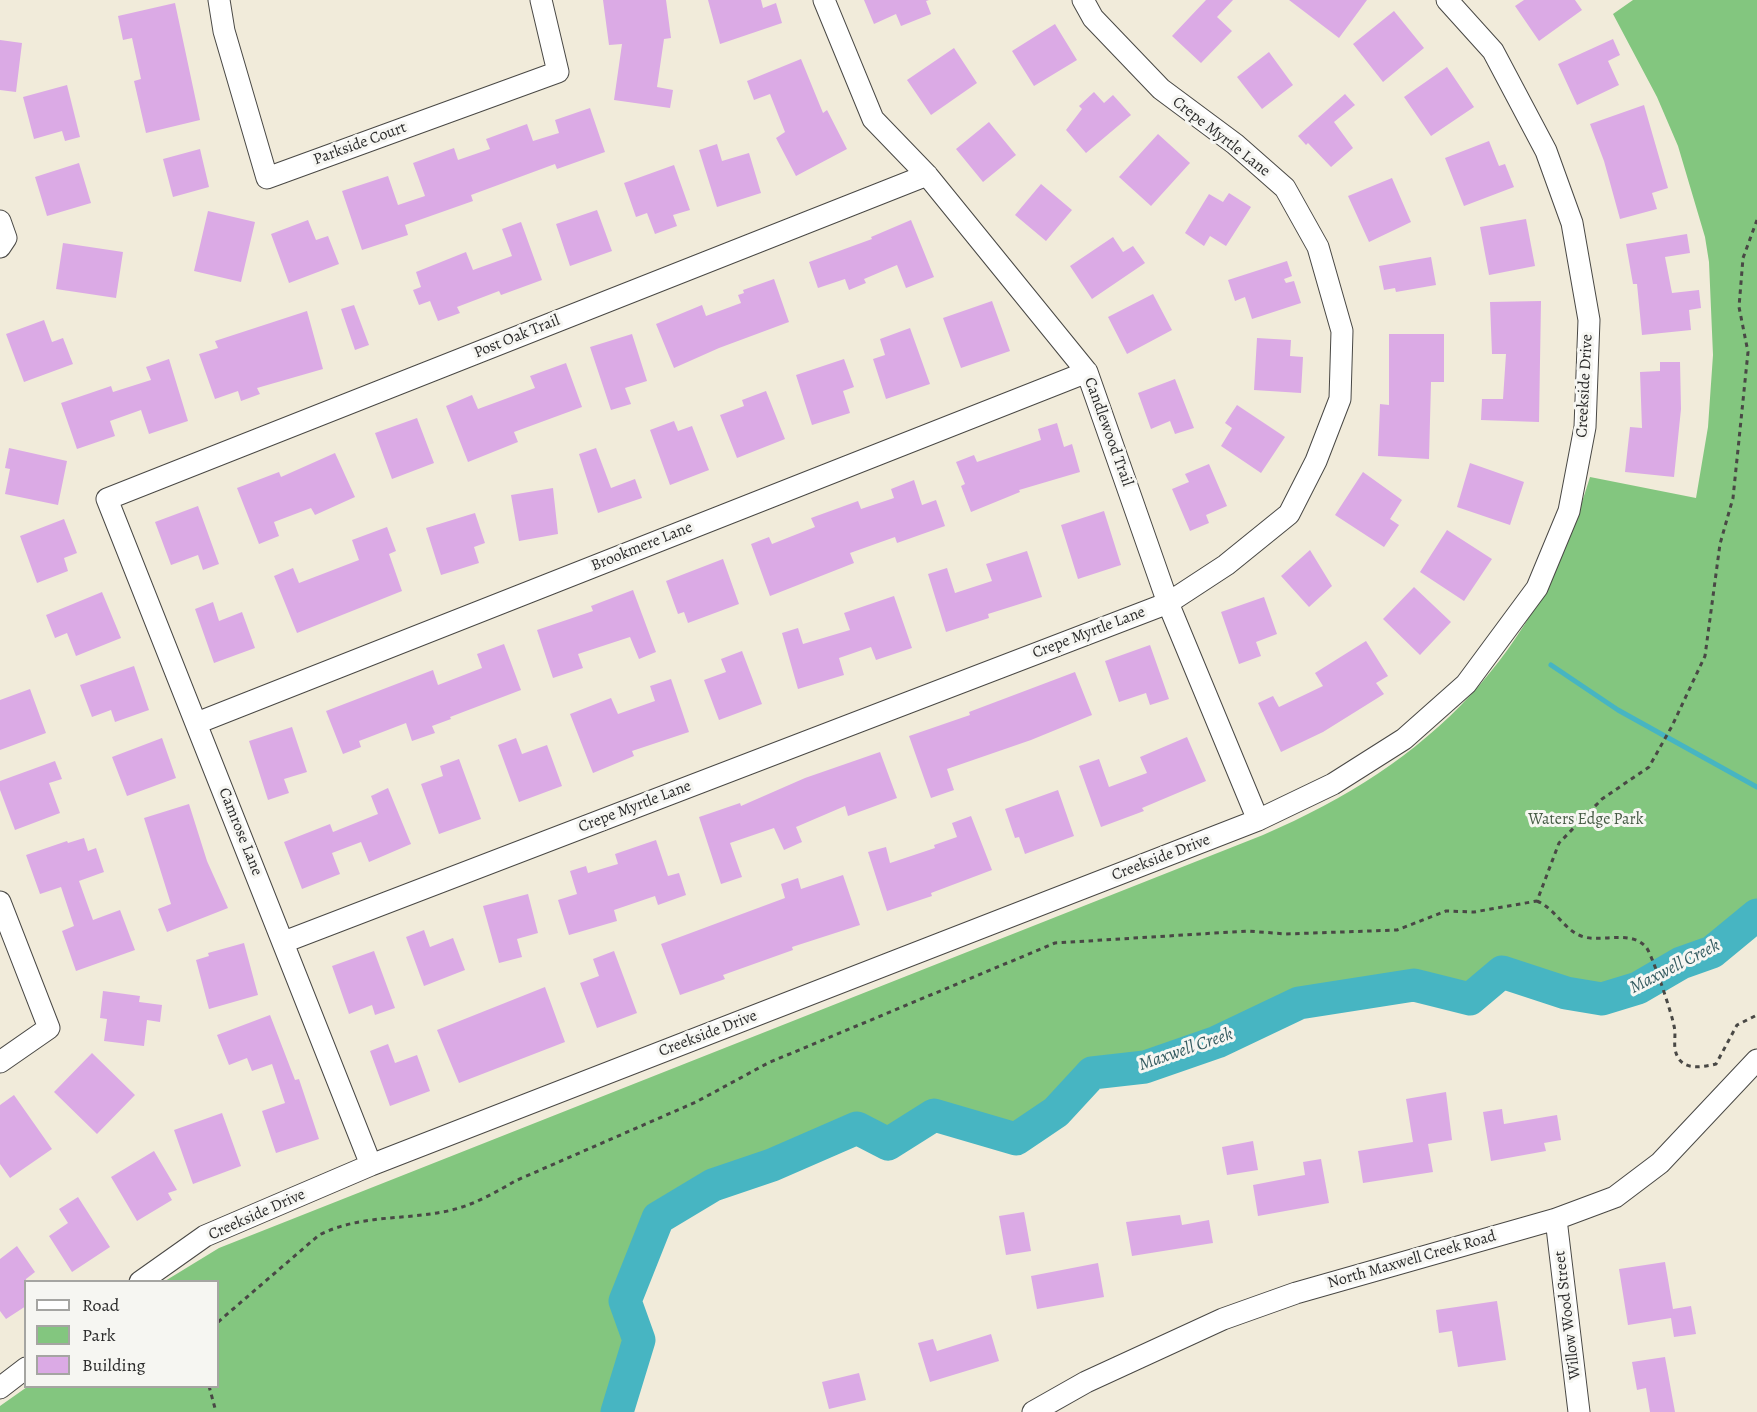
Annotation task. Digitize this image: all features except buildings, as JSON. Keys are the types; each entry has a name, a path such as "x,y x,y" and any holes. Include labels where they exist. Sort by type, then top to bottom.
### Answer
{"street":[{"name":"Parkside Court","path":"219,0 224,31 267,178 558,72 541,0"},
{"name":"Candlewood Trail","path":"824,0 873,119 927,175 1087,372 1168,603 1258,820"},
{"name":"Crepe Myrtle Lane","path":"284,942 1168,603 1226,565 1289,514 1316,461 1340,399 1342,331 1318,247 1285,188 1235,144 1161,89 1093,18 1083,0"},
{"name":"Creekside Drive","path":"141,1280 206,1236 371,1165 1258,820 1333,784 1404,740 1466,684 1537,588 1569,511 1585,427 1589,320 1572,223 1546,151 1493,51 1447,0"},
{"name":"Post Oak Trail","path":"107,499 927,175"},
{"path":"0,221 6,238 0,247"},
{"name":"Brookmere Lane","path":"197,723 1087,372"},
{"name":"Camrose Lane","path":"107,499 371,1165"},
{"path":"0,902 49,1028 0,1062"},
{"name":"North Maxwell Creek Road","path":"1033,1412 1086,1382 1223,1319 1296,1293 1556,1219 1615,1197 1660,1163 1757,1060"},
{"name":"Willow Wood Street","path":"1556,1219 1579,1412"},
{"path":"0,1388 24,1370"}],"path":[{"path":"1537,901 1559,843 1602,799 1648,767 1670,729 1706,656 1720,544 1734,498 1748,352 1739,307 1743,258 1757,220"},
{"path":"219,1321 319,1234 357,1220 444,1212 486,1198 515,1181 696,1102 768,1063 1028,952 1055,943 1248,931 1286,934 1397,930 1446,911 1474,912 1537,901 1550,907 1568,928 1583,937 1632,938 1647,948 1675,1027 1675,1050 1681,1062 1695,1069 1716,1064 1737,1025 1757,1015"},
{"path":"210,1388 216,1412"}],"green space":[{"name":"Waters Edge Park","path":"1633,0 1757,0 1757,913 1712,952 1681,963 1638,988 1602,999 1566,993 1502,972 1470,999 1414,985 1299,1003 1217,1042 1145,1067 1092,1073 1056,1112 1016,1139 934,1115 888,1144 857,1128 772,1165 713,1185 658,1218 625,1301 639,1340 616,1412 0,1412 0,1406 26,1388 219,1388 219,1280 167,1280 219,1248 1263,835 1324,806 1378,773 1427,737 1470,696 1508,650 1540,598 1567,541 1590,477 1696,498 1708,427 1713,355 1709,262 1705,237 1678,146 1657,97 1613,14"}],"waterway":[{"path":"1551,665 1618,710 1757,787"},
{"name":"Maxwell Creek","path":"617,1412 639,1340 625,1301 658,1218 713,1185 772,1165 857,1128 888,1144 934,1115 1016,1139 1056,1112 1092,1073 1145,1067 1217,1042 1299,1003 1414,985 1470,999 1502,972 1566,993 1602,999 1638,988 1681,963 1712,952 1757,915"}]}
